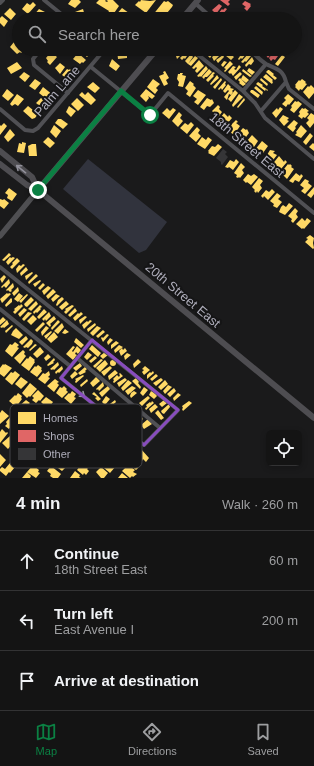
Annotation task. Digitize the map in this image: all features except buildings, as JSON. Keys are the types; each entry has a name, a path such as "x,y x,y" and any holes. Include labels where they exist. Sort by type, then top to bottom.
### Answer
{"main road":[{"path":"188,12 196,2"},
{"path":"0,236 151,56"},
{"name":"20th Street East","path":"0,151 32,177 38,190"},
{"name":"20th Street East","path":"0,164 27,185 38,190 314,418"}],"street":[{"path":"0,3 3,0"},
{"path":"44,0 59,12"},
{"path":"196,2 206,12"},
{"path":"35,56 33,59 34,65 68,93"},
{"name":"Palm Lane","path":"0,109 25,130 32,131 38,128 100,56"},
{"path":"200,56 243,91 255,103 265,118 314,159"},
{"path":"257,56 266,64 274,66 284,75 289,89 314,109"},
{"path":"243,91 266,64"},
{"path":"91,67 121,91"},
{"path":"261,111 286,82"},
{"name":"18th Street East","path":"121,91 150,115 168,93 314,213"},
{"path":"0,267 178,410 144,445 142,443"},
{"path":"0,308 70,366"},
{"path":"92,340 61,378 93,404"},
{"path":"77,358 132,404"},
{"path":"142,413 160,428"}],"highlighted area":[{"path":"92,340 178,410 144,445 61,378"}],"shaded area":[{"path":"88,159 167,222 146,250 139,253 63,189"}],"route":[{"path":"38,190 121,91 150,115"}]}
